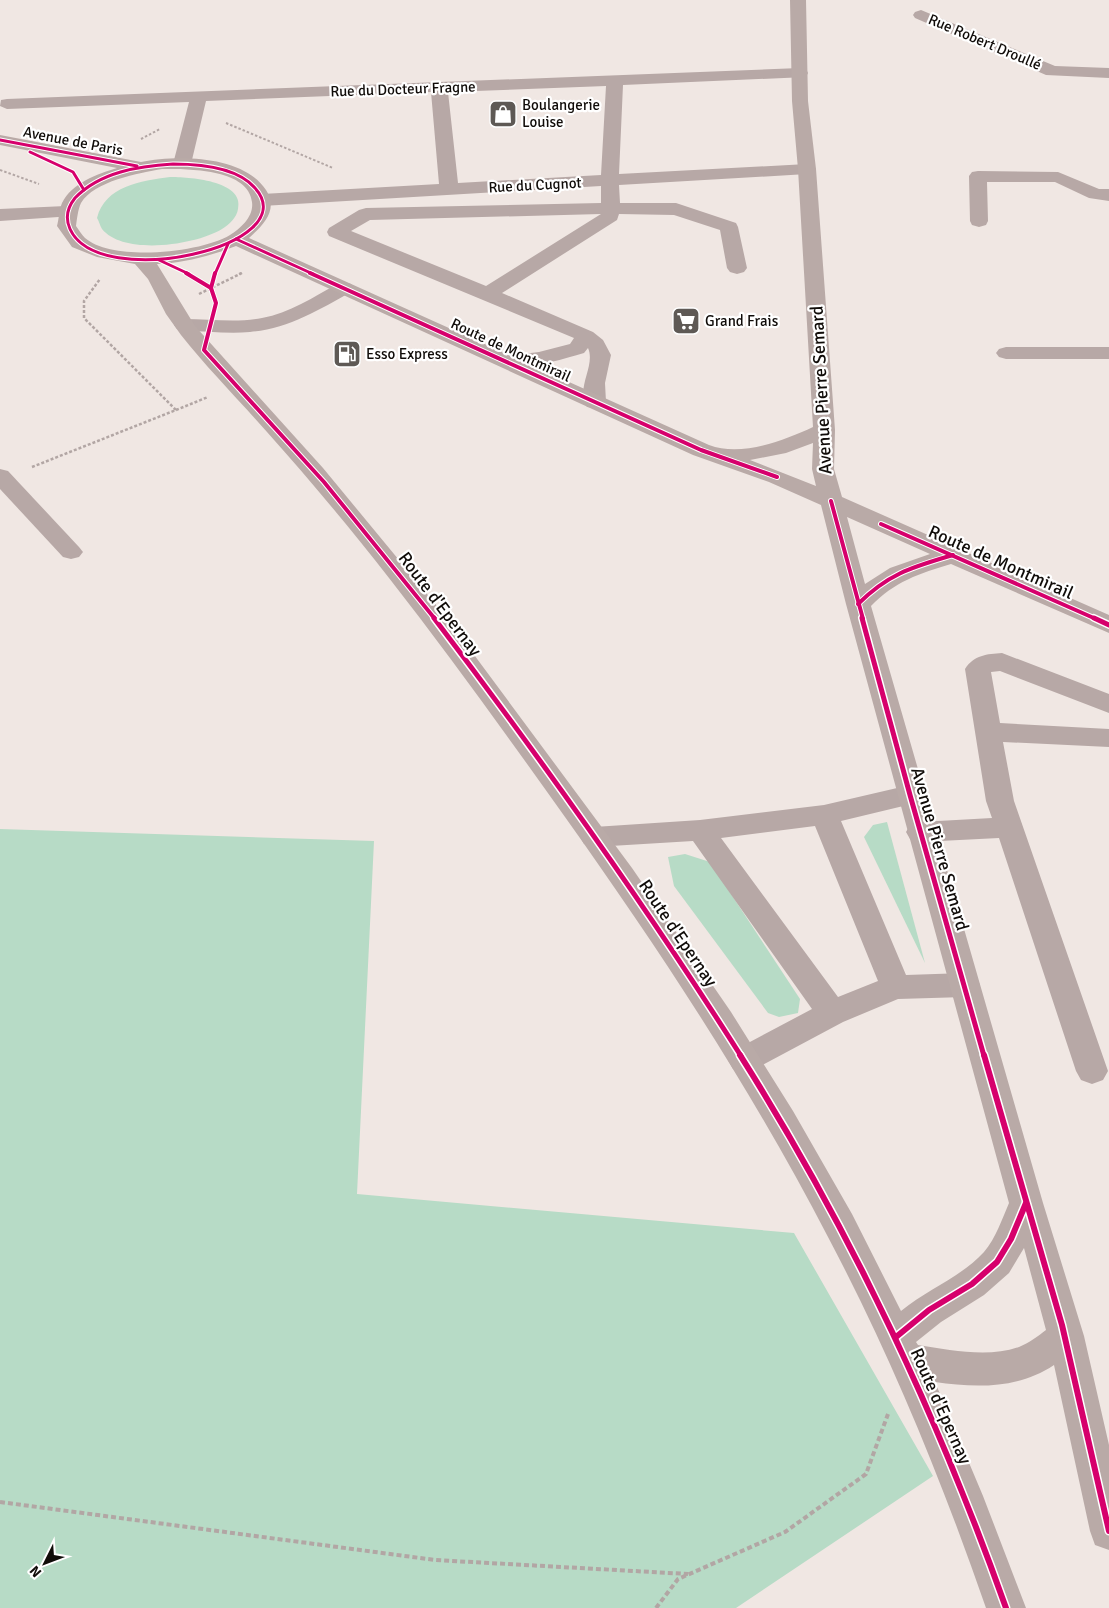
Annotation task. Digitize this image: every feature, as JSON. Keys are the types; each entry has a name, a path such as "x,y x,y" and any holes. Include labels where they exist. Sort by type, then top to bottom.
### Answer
{"main road":[{"name":"Avenue Pierre Semard","path":"798,0 800,101 807,169 824,430 823,469 920,832 1066,1336 1109,1531"},
{"name":"Avenue de Paris","path":"0,140 142,167"},
{"name":"Avenue de Paris","path":"0,140 59,164 73,172 84,190"},
{"path":"182,164 212,166 237,174 255,186 262,200 261,214 252,227 232,241 207,252 151,260 118,258 93,250 76,240 67,226 66,212 73,200 84,190 106,178 142,167 182,164"},
{"name":"Route de Montmirail","path":"232,241 344,288 719,456 777,477 1109,625"},
{"name":"Route d'Epernay","path":"151,260 153,269 160,280 166,297 197,325 204,350 289,440 399,572 499,705 693,979 810,1170 852,1249 944,1443 1006,1608"},
{"path":"719,456 772,452 793,445 824,430"},
{"path":"858,604 880,584 894,575 953,555"},
{"path":"1026,1203 1011,1240 997,1262 972,1284 929,1310 901,1349 988,1370 1012,1367 1035,1358 1066,1336"}],"street":[{"name":"Rue Robert Droullé","path":"921,15 1052,71 1109,73"},
{"name":"Rue du Docteur Fragne","path":"6,104 800,73"},
{"path":"487,294 610,216 611,124 615,80"},
{"path":"439,87 449,190"},
{"path":"182,164 199,96"},
{"name":"Rue du Cugnot","path":"262,200 807,169"},
{"path":"980,221 978,176 1058,177 1095,194 1109,195"},
{"path":"595,402 594,383 601,355 596,344 586,336 336,232 366,214 611,208 676,210 729,227 737,268"},
{"path":"0,215 66,212"},
{"path":"197,325 251,326 275,321 310,307 344,288"},
{"path":"505,361 563,354 577,350 586,336"},
{"path":"1006,353 1109,353"},
{"path":"2,477 71,552"},
{"path":"1092,1071 1000,801 978,669 986,663 1002,662 1109,704"},
{"path":"988,732 1109,738"},
{"path":"594,837 700,830 824,815 910,795"},
{"path":"824,815 896,987"},
{"path":"920,832 1008,827"},
{"path":"700,830 832,1013"},
{"path":"744,1060 832,1013 896,987 964,985"}],"path":[{"path":"0,170 46,187"},
{"path":"211,288 232,241"},
{"path":"2,477 176,410 84,318 82,309 86,296 118,258"},
{"path":"151,260 191,275 211,288 216,303 197,325"},
{"path":"656,1608 678,1579 784,1532 866,1474 901,1349"},
{"path":"0,1502 435,1560 688,1574"}],"green space":[{"path":"170,177 201,179 224,186 233,192 238,199 238,209 234,218 225,227 210,235 195,240 160,245 126,243 112,237 102,229 97,218 101,207 116,192 136,183"},
{"path":"887,822 925,963 864,837 873,825"},
{"path":"0,829 374,841 357,1194 794,1233 933,1476 736,1608 0,1608"},
{"path":"685,854 710,862 800,999 798,1013 779,1017 768,1013 674,886 668,857"}],"cycle path":[{"path":"0,140 137,166"},
{"path":"30,152 73,172 84,190"},
{"path":"159,260 191,275 211,288 219,260 227,245 247,232 259,218 263,206 257,189 243,178 212,167 187,164 160,164 111,175 90,186 72,202 67,211 66,221 71,232 85,245 102,253 134,259 166,259 197,254 228,244"},
{"path":"236,239 701,450 777,477"},
{"path":"211,288 216,303 204,350 341,501 451,640 623,877 687,972 779,1118 835,1215 911,1372 961,1489 1006,1608"},
{"path":"831,501 910,795 1026,1203 1051,1284 1072,1366 1109,1531"},
{"path":"881,524 1109,625"},
{"path":"858,604 881,583 898,573 953,555"},
{"path":"896,1337 929,1310 972,1284 997,1262 1011,1239 1026,1203"}],"place":[{"name":"Boulangerie Louise","path":"503,114"},
{"name":"Grand Frais","path":"686,321"},
{"name":"Esso Express","path":"347,354"}]}
